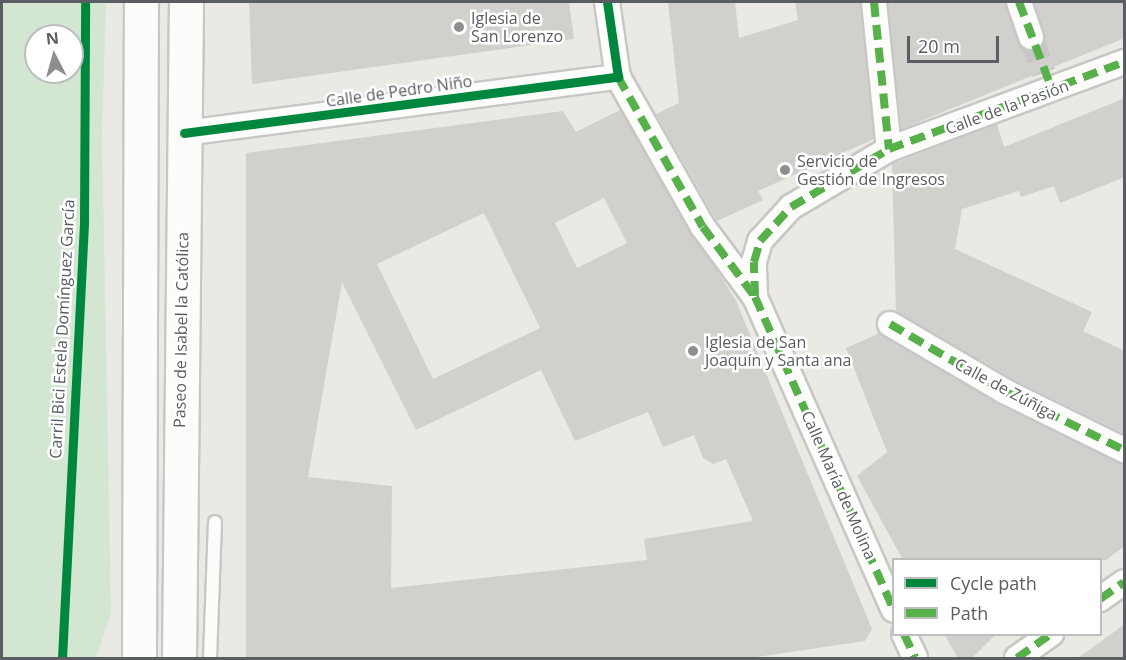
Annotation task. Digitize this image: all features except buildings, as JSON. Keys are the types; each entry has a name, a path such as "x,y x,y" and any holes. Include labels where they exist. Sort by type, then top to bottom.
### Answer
{"main road":[{"path":"136,649 141,2"},
{"name":"Paseo de Isabel la Católica","path":"179,658 186,2"}],"street":[{"path":"607,2 618,77 703,227 755,297"},
{"path":"874,2 888,149"},
{"path":"1018,2 1031,37"},
{"name":"Calle de la Pasión","path":"755,297 754,262 769,225 888,149 1049,82 1125,62"},
{"name":"Calle de Pedro Niño","path":"184,133 618,77"},
{"name":"Calle María de Molina","path":"755,297 892,605"},
{"name":"Calle de Zúñiga","path":"891,324 1004,391 1125,450"},
{"path":"1102,598 1125,582"},
{"path":"905,636 915,658"},
{"path":"1017,658 1048,636"}],"lane":[{"path":"210,658 215,522"}],"green space":[{"path":"2,2 106,2 102,133 111,612 96,658 2,658"}],"tunnel":[{"path":"1031,37 1044,73"}],"marked path":[{"path":"874,2 889,149"},
{"path":"1019,2 1053,92"},
{"path":"755,296 754,262 760,241 791,207 889,149 1124,62"},
{"path":"618,77 703,227 755,297 892,605"},
{"path":"890,324 1004,391 1124,450"},
{"path":"1102,598 1124,582"},
{"path":"905,636 915,658"},
{"path":"1017,658 1048,636"}],"cycle path":[{"name":"Carril Bici Estela Domínguez García","path":"62,658 84,221 85,2"},
{"path":"184,133 618,77 607,2"}],"place":[{"name":"Iglesia de San Lorenzo","path":"459,27"},
{"name":"Servicio de Gestión de Ingresos","path":"785,170"},
{"name":"Iglesia de San Joaquín y Santa ana","path":"693,351"}]}
